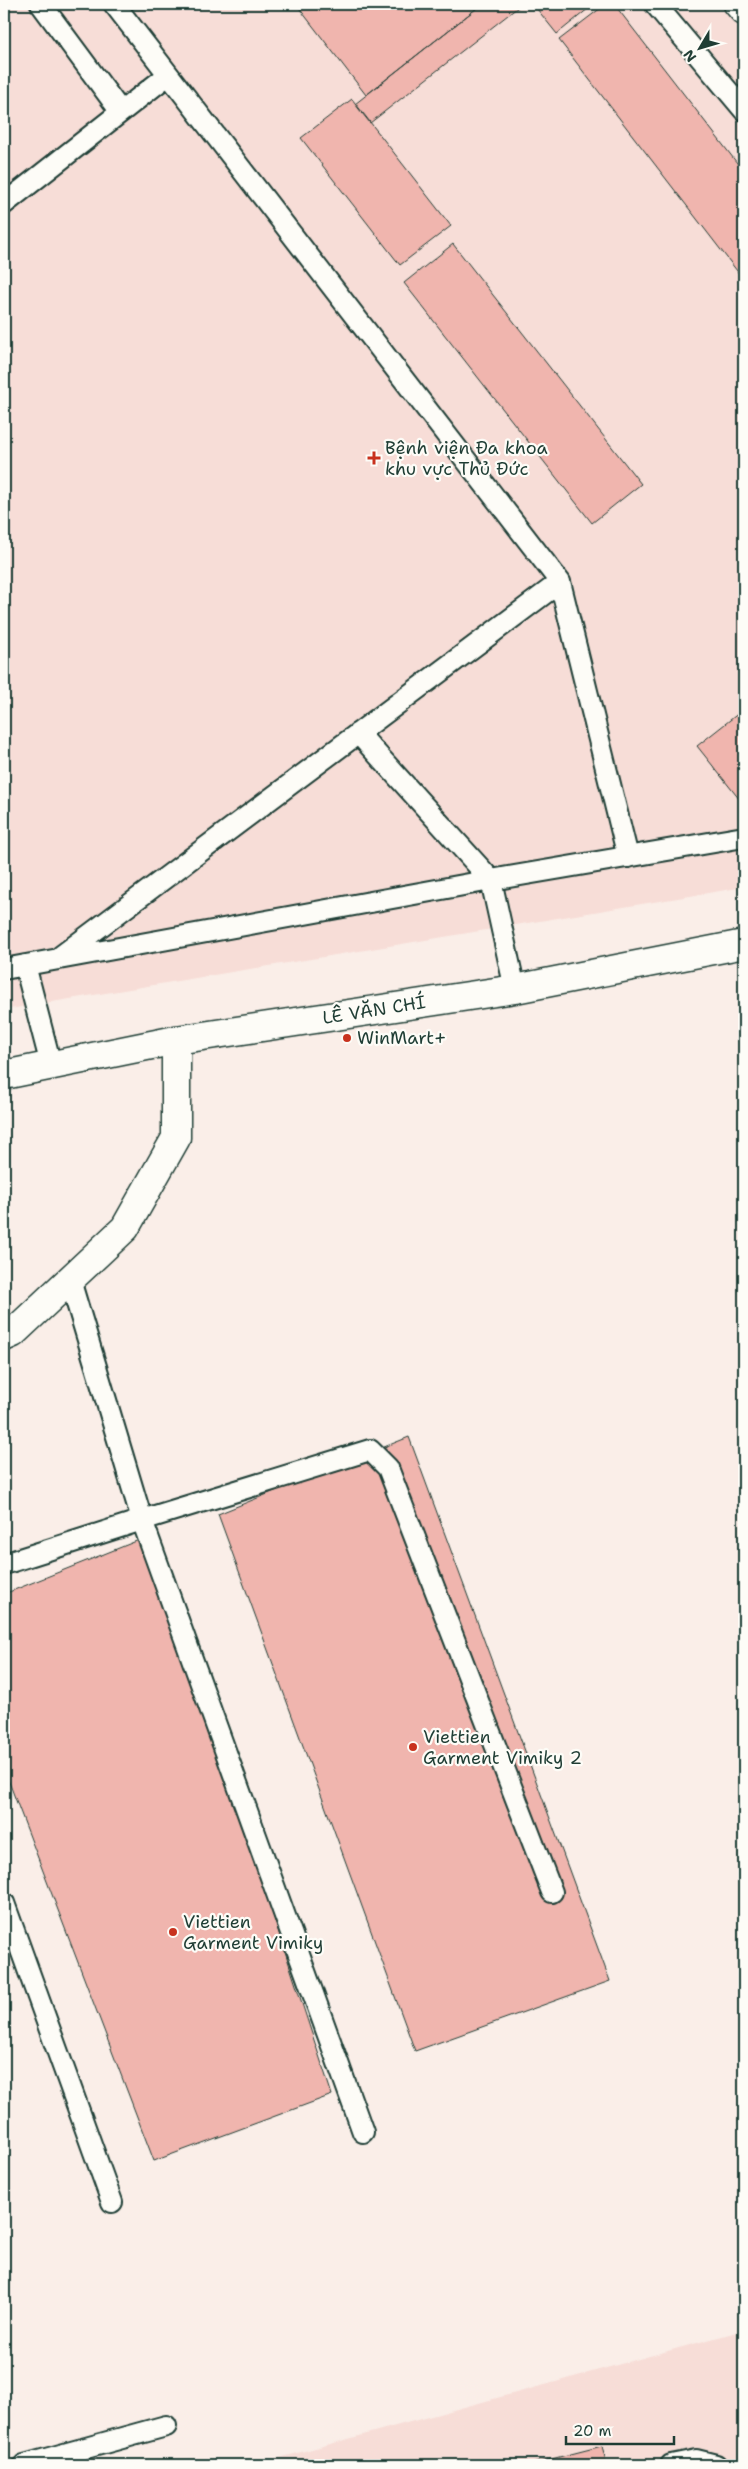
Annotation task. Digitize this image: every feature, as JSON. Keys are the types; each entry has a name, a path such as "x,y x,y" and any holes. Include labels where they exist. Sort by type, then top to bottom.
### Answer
{"main road":[{"path":"738,4 744,11"},
{"name":"LÊ VĂN CHÍ","path":"4,1075 176,1040 515,989 744,944"},
{"path":"4,1337 13,1334 125,1228 176,1138 176,1040"}],"lane":[{"path":"41,4 121,112"},
{"path":"114,4 560,582 628,856"},
{"path":"654,4 744,110"},
{"path":"4,204 168,75"},
{"path":"58,959 560,582"},
{"path":"358,733 491,880 515,989"},
{"path":"4,969 491,880 744,838"},
{"path":"25,965 51,1065"},
{"path":"70,1280 142,1520 363,2132"},
{"path":"4,1564 370,1450 388,1468 552,1892"},
{"path":"4,1903 112,2202"},
{"path":"24,2465 166,2426"},
{"path":"671,2465 696,2460 716,2465"}],"shaded area":[{"name":"Bệnh viện Đa khoa khu vực Thủ Đức","path":"4,4 722,4 744,28 744,887 4,1010"},
{"path":"744,2330 744,2465 254,2465"}],"building":[{"path":"296,4 482,4 366,95"},
{"path":"482,4 522,4 370,123 355,104"},
{"path":"533,4 594,4 557,34"},
{"path":"606,4 614,4 744,172 744,280 559,40"},
{"path":"352,99 451,226 400,265 301,138"},
{"path":"453,244 641,484 592,523 404,283"},
{"path":"744,709 744,805 697,746"},
{"name":"Viettien Garment Vimiky 2","path":"409,1437 610,1981 415,2051 218,1514"},
{"name":"Viettien Garment Vimiky","path":"149,1536 332,2095 154,2161 4,1769 4,1594"},
{"path":"602,2446 607,2465 528,2465"}],"place":[{"name":"Bệnh viện Đa khoa khu vực Thủ Đức","path":"374,458"},
{"name":"WinMart+","path":"347,1038"},
{"name":"Viettien Garment Vimiky 2","path":"413,1747"},
{"name":"Viettien Garment Vimiky","path":"173,1932"}]}
